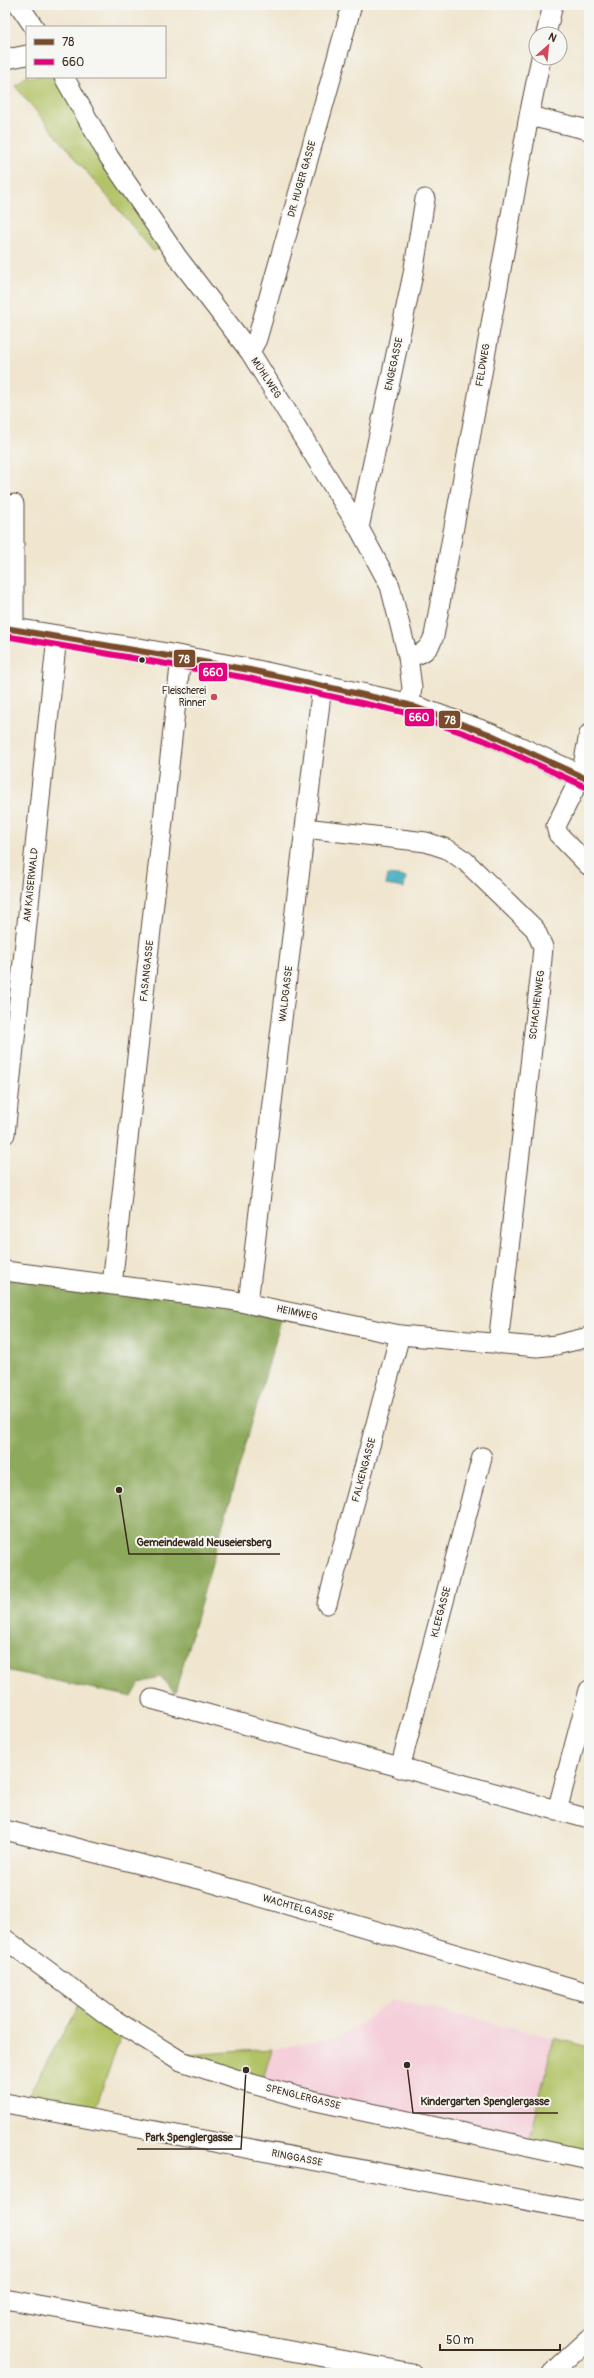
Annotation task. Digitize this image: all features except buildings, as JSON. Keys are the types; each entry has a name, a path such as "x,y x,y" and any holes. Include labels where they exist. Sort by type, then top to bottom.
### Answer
{"street":[{"path":"19,5 33,26"},
{"name":"DR. HUGER GASSE","path":"250,352 257,339 352,5"},
{"path":"548,26 553,5"},
{"path":"5,56 12,58 26,55"},
{"name":"FELDWEG","path":"408,657 426,651 431,646 434,636 539,66"},
{"name":"MÜHLWEG","path":"65,78 110,157 178,258 250,352 360,528 390,586 408,657 412,688 409,705"},
{"path":"529,116 589,130"},
{"name":"ENGEGASSE","path":"360,528 413,274 425,199"},
{"path":"14,504 10,629 181,657 409,705 489,734 585,778"},
{"name":"AM KAISERWALD","path":"5,1134 57,636"},
{"name":"FASANGASSE","path":"112,1285 181,657"},
{"name":"WALDGASSE","path":"248,1303 322,686"},
{"path":"589,734 585,778 556,826 558,834 589,866"},
{"name":"SCHACHENWEG","path":"305,828 426,842 447,849 464,861 527,920 542,941 541,970 498,1344"},
{"name":"HEIMWEG","path":"5,1271 248,1303 400,1335 498,1344 552,1346 589,1338"},
{"name":"FALKENGASSE","path":"327,1604 400,1335"},
{"name":"KLEEGASSE","path":"400,1768 482,1457"},
{"path":"557,1811 589,1690"},
{"path":"152,1699 589,1819"},
{"name":"WACHTELGASSE","path":"5,1830 199,1879 589,1993"},
{"name":"SPENGLERGASSE","path":"5,1940 110,2017 181,2062 245,2082 311,2100 589,2160"},
{"name":"RINGGASSE","path":"5,2102 589,2212"},
{"path":"5,2299 412,2373"},
{"path":"555,2372 589,2339"}],"shaded area":[{"path":"394,1999 554,2038 528,2142 262,2082 272,2049 340,2037"}],"green space":[{"path":"26,76 26,78 57,78 162,248 153,251 15,86"},
{"path":"5,1273 284,1310 175,1693 160,1677 140,1683 132,1697 5,1670"},
{"path":"80,2003 122,2033 93,2115 24,2102"},
{"path":"554,2038 589,2047 589,2155 528,2142"},
{"path":"272,2049 262,2082 187,2055"}],"water":[{"path":"388,875 406,877 404,888 386,885"}],"transit line":[{"name":"78","path":"5,628 250,670 409,705 489,734 589,780"},
{"name":"660","path":"5,636 248,678 407,713 486,741 586,787"}],"place":[{"name":"Fleischerei Rinner","path":"214,697"},
{"name":"Gemeindewald Neuseiersberg","path":"119,1490"},
{"name":"Kindergarten Spenglergasse","path":"407,2065"},
{"name":"Park Spenglergasse","path":"246,2070"}]}
